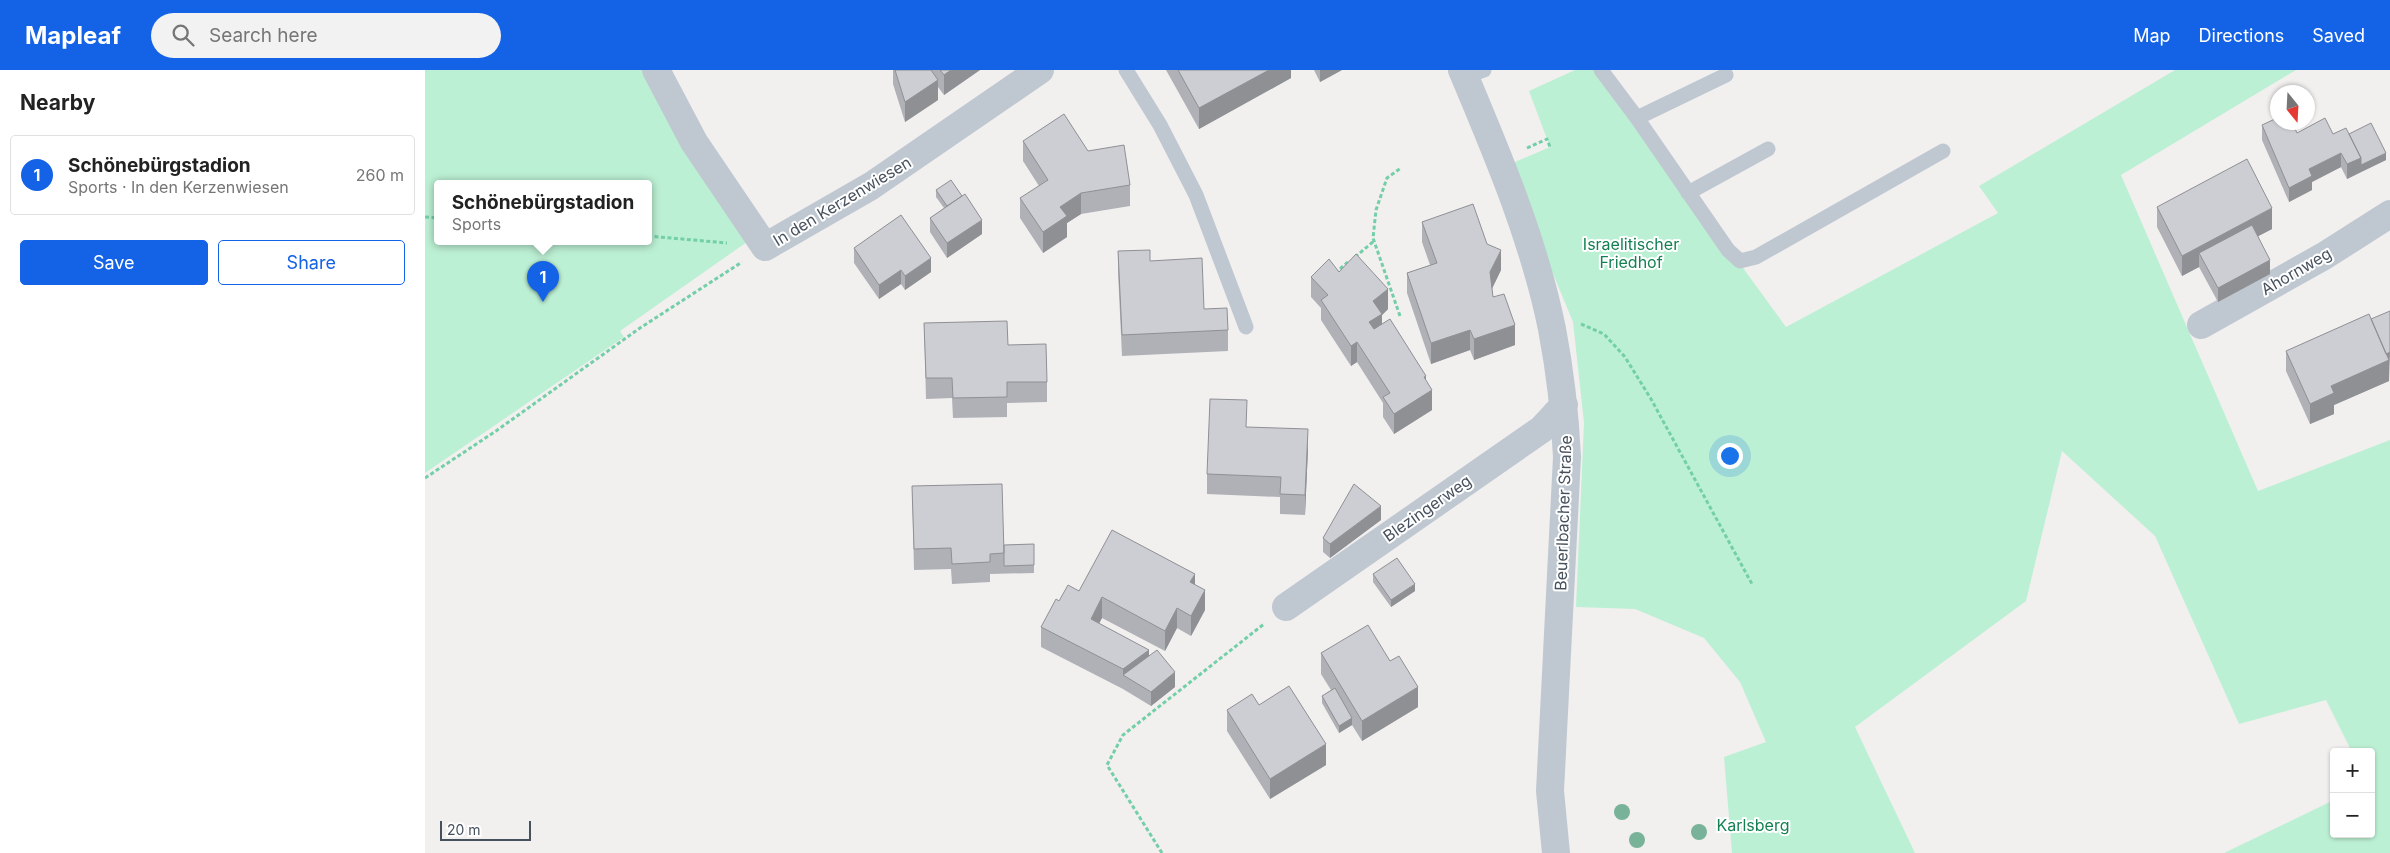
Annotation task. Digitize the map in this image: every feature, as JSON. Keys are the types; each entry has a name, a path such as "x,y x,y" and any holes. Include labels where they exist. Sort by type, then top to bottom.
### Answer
{"street":[{"name":"In den Kerzenwiesen","path":"656,70 694,142 765,247 871,186 1040,70"},
{"name":"Beuerlbacher Straße","path":"1470,72 1529,248 1551,327 1564,405 1567,457 1550,791 1556,853"},
{"name":"Ahornweg","path":"2201,325 2324,256 2390,214"},
{"name":"Blezingerweg","path":"1287,607 1542,429 1564,405"}],"lane":[{"path":"1127,70 1161,125 1196,195 1247,327"},
{"path":"1601,70 1637,118 1728,250 1740,261 1756,257 1943,151"},
{"path":"1637,118 1727,75"},
{"path":"1688,193 1768,149"}],"path":[{"path":"1400,316 1374,241 1376,210 1387,178 1401,168"},
{"path":"652,236 765,247"},
{"path":"1331,276 1374,241"},
{"path":"425,478 496,432 640,328 765,247"},
{"path":"1551,327 1577,322 1604,334 1625,357 1651,399 1752,584"},
{"path":"1162,853 1107,765 1123,735 1287,607"}],"green space":[{"path":"425,70 668,70 747,242 620,331 624,337 425,473"},
{"path":"1575,70 1599,70 1786,327 1998,213 1979,186 2175,70 2296,70 2121,175 2258,491 2390,440 2390,853 2224,853 2330,802 2330,838 2375,838 2375,748 2350,748 2326,700 2239,724 2155,536 2062,451 2026,601 1855,727 1915,853 1732,853 1724,757 1766,742 1740,682 1704,638 1635,609 1576,607 1584,423 1573,322 1508,165 1550,147 1529,91"}],"building":[{"path":"895,70 931,70 938,80 905,102"},
{"path":"940,70 951,70 944,75"},
{"path":"1178,70 1269,70 1199,108"},
{"path":"1064,114 1088,151 1124,145 1130,185 1081,193 1060,207 1067,216 1043,232 1020,198 1048,180 1023,141"},
{"path":"2325,118 2333,134 2346,128 2361,158 2347,164 2341,153 2309,169 2312,176 2289,188 2262,125 2270,121 2270,130 2296,130 2297,133 2303,130 2315,130 2315,123"},
{"path":"2371,123 2386,153 2361,165 2361,158 2349,134"},
{"path":"2247,159 2272,208 2182,256 2157,207"},
{"path":"951,180 962,196 947,206 936,190"},
{"path":"965,194 982,220 947,243 930,218"},
{"path":"1473,204 1487,244 1501,250 1490,272 1493,297 1504,294 1515,325 1474,339 1470,330 1431,343 1407,273 1437,263 1422,222"},
{"path":"901,215 931,258 905,276 901,270 879,285 854,248"},
{"path":"2252,225 2270,260 2218,288 2199,253"},
{"path":"1150,250 1150,261 1202,258 1204,309 1227,308 1228,330 1122,335 1118,251"},
{"path":"1356,254 1388,289 1373,301 1382,314 1369,322 1374,329 1390,319 1426,376 1424,377 1432,390 1394,414 1383,397 1390,393 1357,342 1351,346 1321,300 1328,295 1311,277 1329,259 1339,272"},
{"path":"2390,311 2390,352 2386,354 2371,319"},
{"path":"2369,314 2389,360 2331,386 2334,393 2310,404 2286,351"},
{"path":"1007,321 1008,345 1046,344 1047,382 1007,382 1007,397 953,398 952,378 926,378 924,323"},
{"path":"1210,399 1247,400 1246,427 1308,429 1305,495 1280,494 1281,477 1207,474"},
{"path":"1002,484 1004,553 990,554 990,562 952,564 951,548 914,549 912,486"},
{"path":"1354,484 1381,506 1330,544 1323,538"},
{"path":"1112,530 1195,574 1190,582 1205,590 1191,616 1177,608 1165,631 1102,597 1091,619 1149,650 1123,669 1041,627 1056,599 1059,601 1068,585 1079,591"},
{"path":"1034,544 1034,565 1004,566 1004,545"},
{"path":"1397,558 1415,584 1391,600 1373,574"},
{"path":"1368,625 1390,661 1399,656 1418,687 1362,721 1321,653"},
{"path":"1157,650 1175,672 1151,692 1123,675"},
{"path":"1289,686 1326,744 1270,779 1227,710 1252,694 1259,705"},
{"path":"1335,688 1352,718 1339,726 1322,696"}],"place":[{"name":"Schönebürgstadion","path":"543,302"}],"park label":[{"name":"Israelitischer Friedhof","path":"1631,253"},
{"name":"Karlsberg","path":"1753,825"}]}
